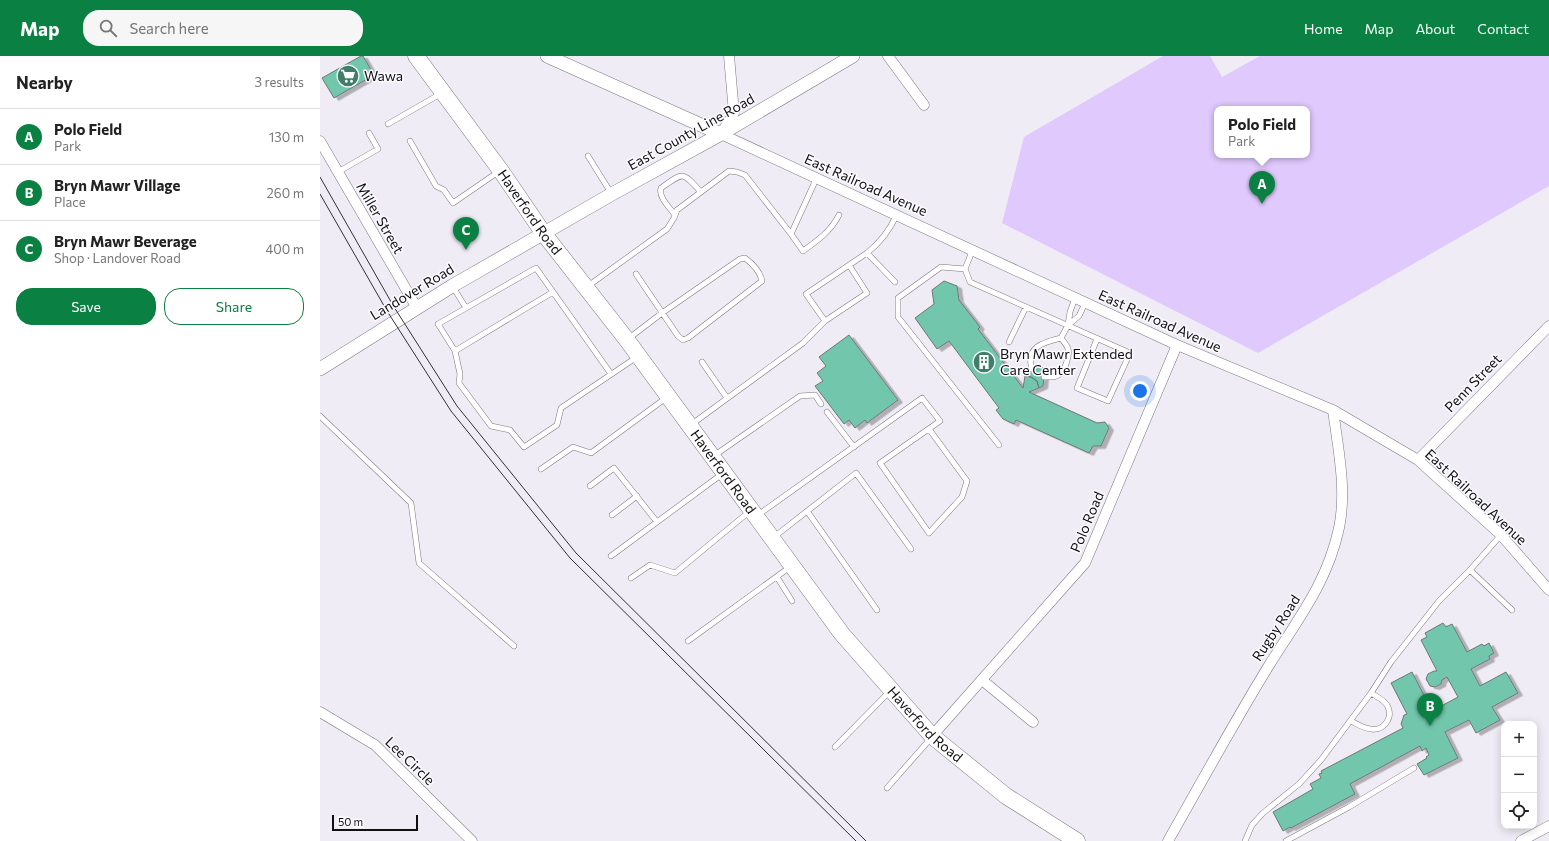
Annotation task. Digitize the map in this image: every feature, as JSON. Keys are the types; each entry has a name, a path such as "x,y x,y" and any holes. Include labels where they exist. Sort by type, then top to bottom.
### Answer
{"main road":[{"name":"Haverford Road","path":"416,56 501,171 544,234 627,340 842,634 932,736 1006,796 1077,841"}],"street":[{"path":"547,56 721,134 734,113 729,56"},
{"name":"East County Line Road","path":"544,234 612,194 721,134 853,56"},
{"path":"888,56 924,104"},
{"name":"East Railroad Avenue","path":"721,134 973,249 1177,345 1333,410 1418,460 1501,535 1549,590"},
{"name":"Miller Street","path":"320,141 417,308"},
{"name":"Landover Road","path":"320,369 452,286 544,234"},
{"name":"Penn Street","path":"1418,460 1549,326"},
{"name":"Polo Road","path":"932,736 1085,563 1177,345"},
{"name":"Rugby Road","path":"1168,841 1268,667 1306,610 1329,562 1339,527 1341,499 1340,471 1333,410"},
{"path":"982,680 1033,722"},
{"name":"Lee Circle","path":"320,712 375,745 472,841"},
{"path":"1521,841 1549,826"}],"lane":[{"path":"388,124 442,92"},
{"path":"338,172 378,149 370,133"},
{"path":"410,141 436,186 444,190 453,203 501,171"},
{"path":"588,156 612,194"},
{"path":"587,287 667,229 676,215 677,210 729,171 745,175 804,251 826,234 839,215"},
{"path":"676,215 662,198 660,192 661,188 678,176 684,175 701,192"},
{"path":"790,234 814,186 816,178"},
{"path":"825,321 806,294 879,244 893,223 897,214"},
{"path":"973,249 965,269 970,282 1130,353 1108,401 1077,388 1097,339"},
{"path":"867,253 896,282"},
{"path":"627,340 662,313 740,259 745,258 761,274 762,281 688,338 683,340 678,336 662,313 636,274"},
{"path":"690,426 803,343 825,321 867,293 849,265"},
{"path":"965,269 941,267 898,298 898,317 999,445"},
{"path":"611,374 536,268 438,324 455,351 460,374 460,383 491,426 510,430 524,447 557,425 561,408 638,356"},
{"path":"452,286 466,308"},
{"path":"455,351 553,292"},
{"path":"1032,369 1031,357 1035,348 1046,342 1061,338 1068,325 1070,312 1076,298"},
{"path":"1068,325 1079,316 1085,303"},
{"path":"1010,342 1026,307"},
{"path":"1044,377 1053,377 1061,373 1068,357 1069,350 1061,338"},
{"path":"702,362 727,398"},
{"path":"713,456 800,396 815,395 821,404"},
{"path":"541,469 573,447 591,452 668,396"},
{"path":"631,578 650,565 675,573 755,513 854,447 922,398 940,420 880,463 929,533 962,497 967,481 929,429"},
{"path":"828,412 854,447"},
{"path":"320,416 411,504 418,563 514,646"},
{"path":"590,486 614,468 657,522"},
{"path":"611,556 724,472"},
{"path":"773,538 856,473 911,549"},
{"path":"612,515 637,496"},
{"path":"807,511 877,610"},
{"path":"1245,841 1252,825 1263,813 1299,784 1321,760 1372,693 1391,662 1439,601 1470,570 1501,535"},
{"path":"688,641 793,565"},
{"path":"1470,570 1512,610"},
{"path":"776,577 792,601"},
{"path":"835,747 891,689"},
{"path":"1350,721 1372,730 1379,729 1388,720 1388,708 1385,702 1372,693"},
{"path":"886,788 932,736"},
{"path":"1286,841 1349,807 1414,768"}],"shaded area":[{"path":"1163,56 1210,56 1222,77 1260,56 1549,56 1549,186 1258,353 1002,223 1024,137"}],"building":[{"name":"Wawa","path":"363,56 374,75 334,98 322,78"},
{"name":"Bryn Mawr Extended Care Center","path":"944,281 957,286 959,300 980,327 978,329 1023,388 1025,376 1031,377 1037,381 1039,388 1029,392 1097,423 1105,422 1109,428 1101,446 1093,446 1089,453 1016,420 1014,424 1003,419 996,410 999,408 949,341 937,349 915,318 934,304 932,290"},
{"path":"849,335 898,400 867,423 865,420 855,428 849,420 844,424 815,386 823,381 817,373 826,366 819,357"},
{"path":"1040,366 1045,369 1043,386 1039,388 1037,381 1031,377 1025,376 1025,371"},
{"path":"1443,623 1446,627 1452,624 1467,652 1482,644 1484,646 1489,643 1494,653 1489,656 1490,659 1471,669 1480,686 1506,672 1518,693 1492,707 1500,720 1476,733 1469,720 1445,732 1458,758 1424,775 1417,764 1429,755 1426,748 1422,751 1420,746 1350,784 1355,794 1283,831 1273,812 1313,789 1310,784 1321,778 1319,774 1322,773 1321,771 1403,728 1401,724 1404,715 1407,714 1391,683 1412,672 1432,711 1458,697 1447,677 1442,680 1441,684 1435,687 1430,686 1426,679 1428,674 1437,671 1421,640 1427,637 1425,633"}],"tram line":[{"path":"320,177 394,307 457,406 576,553 866,841"},
{"path":"320,194 387,311 451,411 570,558 856,841"}],"place":[{"name":"Wawa","path":"348,76"},
{"name":"Polo Field","path":"1262,204"},
{"name":"Bryn Mawr Beverage","path":"466,250"},
{"name":"Bryn Mawr Extended Care Center","path":"984,362"},
{"name":"Bryn Mawr Village","path":"1430,726"}]}
